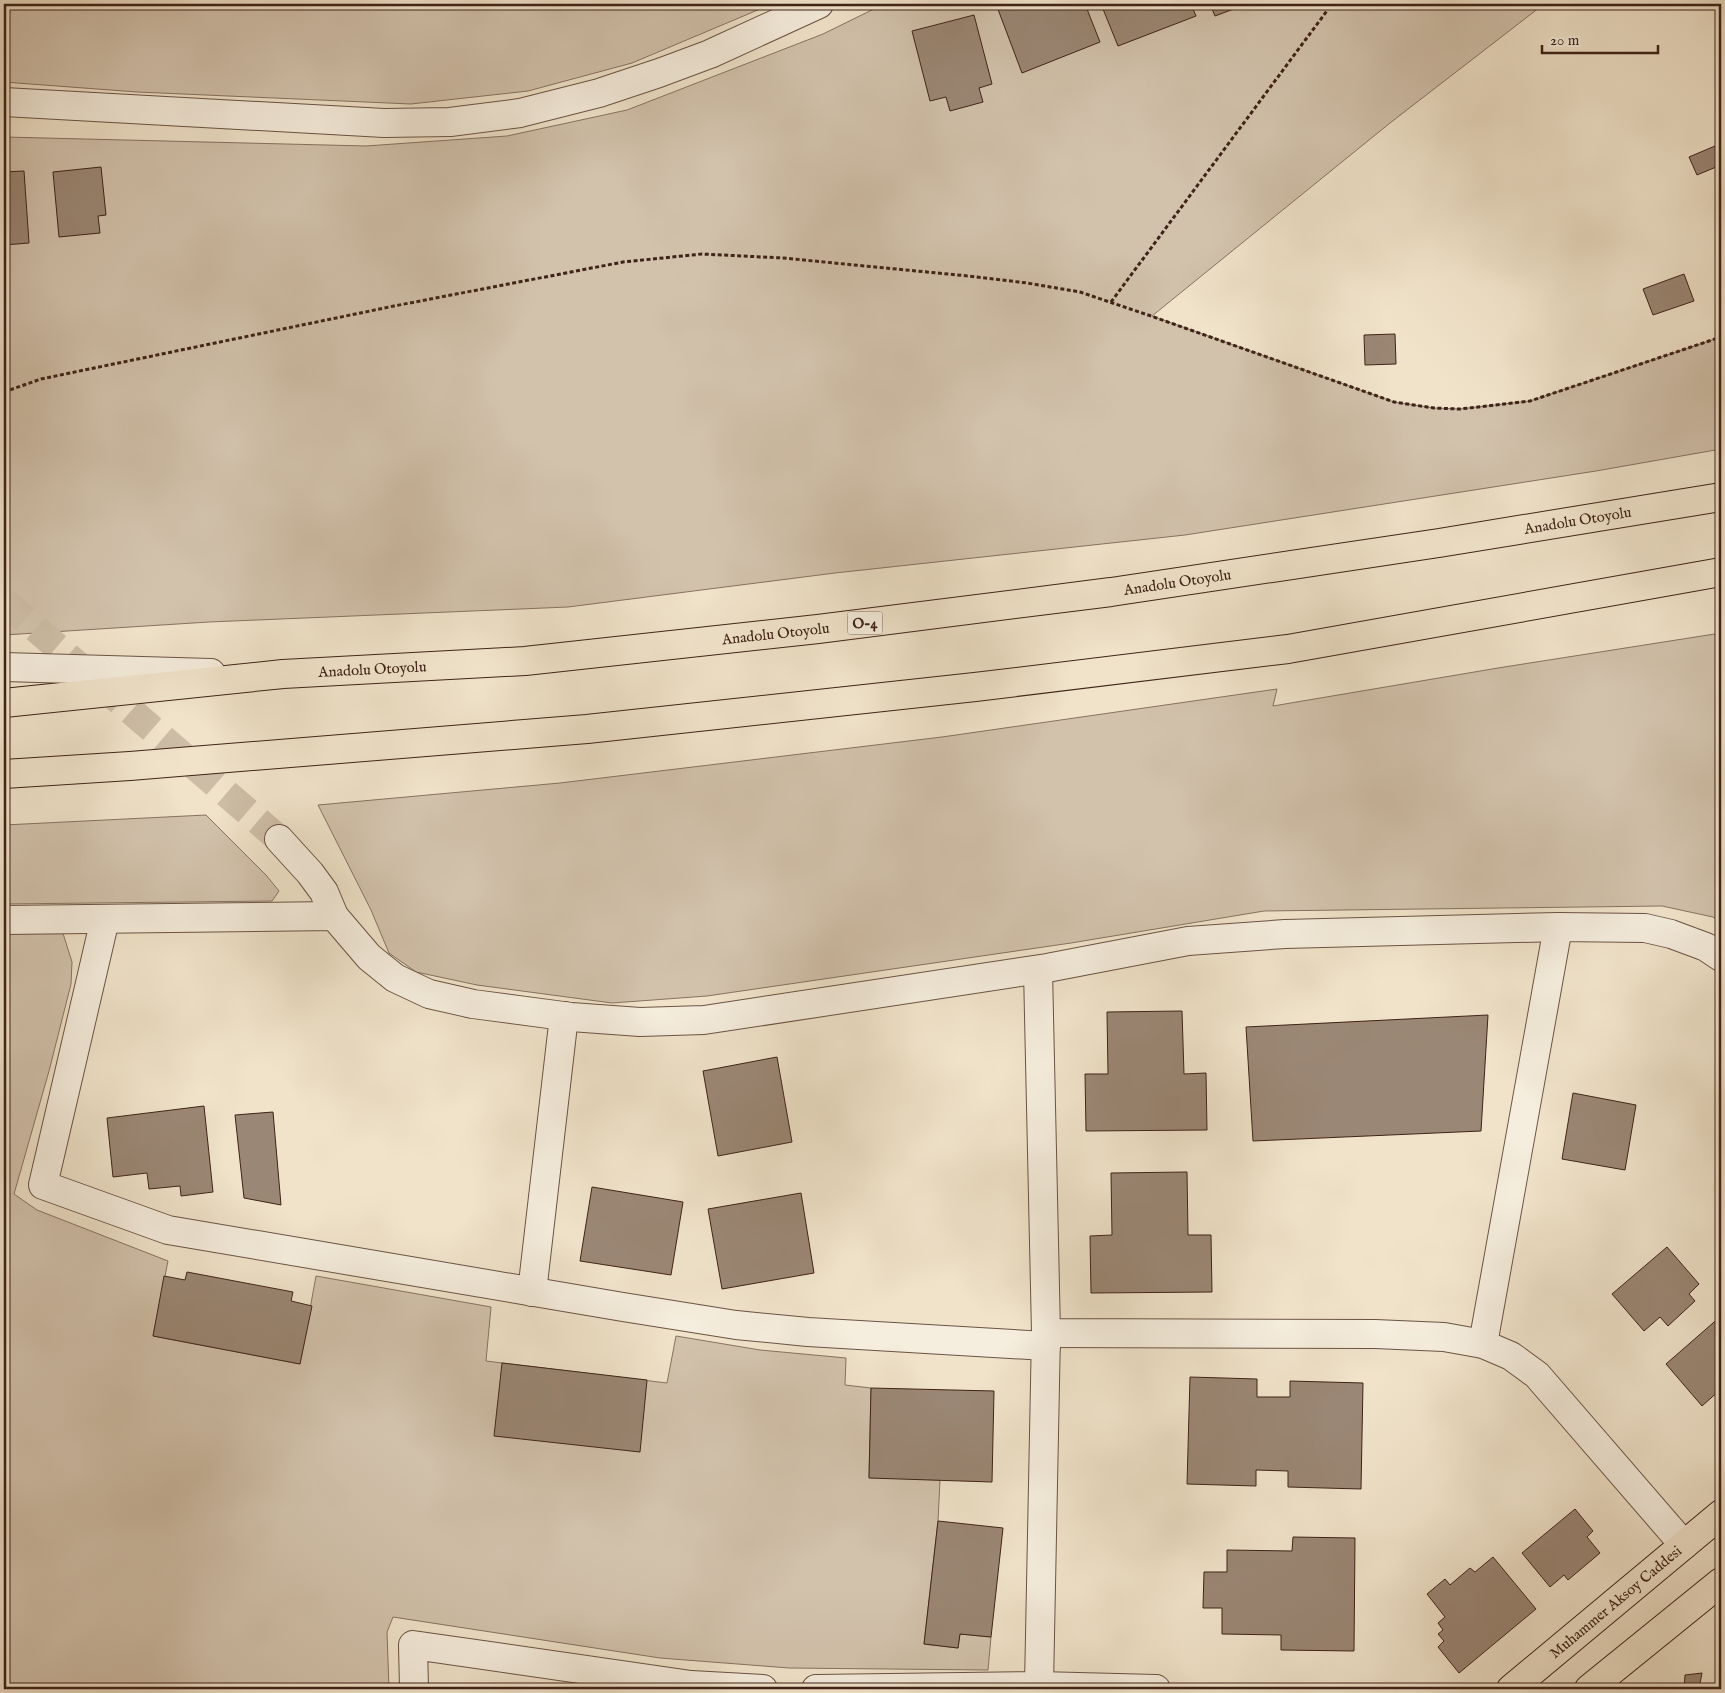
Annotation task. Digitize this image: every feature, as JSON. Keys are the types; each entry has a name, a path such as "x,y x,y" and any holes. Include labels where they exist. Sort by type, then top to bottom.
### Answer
{"main road":[{"name":"Anadolu Otoyolu","path":"4,703 283,674 525,661 818,629 1111,592 1438,543 1721,497"},
{"path":"4,774 130,766 587,729 985,686 1288,649 1721,572"},
{"name":"Muhammer Aksoy Caddesi","path":"1511,1689 1721,1514"},
{"path":"1590,1689 1721,1582"}],"street":[{"path":"4,102 384,123 450,122 520,113 599,93 710,54 819,4"},
{"path":"4,667 283,674"},
{"path":"280,840 310,873 324,892 334,916 369,957 395,978 429,994 473,1004 564,1016 640,1022 704,1020 1038,970 1188,941 1286,934 1558,927 1645,928 1671,934 1706,946 1721,957"},
{"path":"4,920 334,916"},
{"path":"104,919 43,1185 168,1230 736,1325 808,1332 1046,1340 1375,1334 1444,1337 1483,1344 1511,1356 1537,1376 1684,1545"},
{"path":"1483,1344 1558,927"},
{"path":"1038,970 1046,1340 1039,1686"},
{"path":"532,1292 564,1016"},
{"path":"414,1689 413,1645 691,1685 763,1689"},
{"path":"816,1689 1039,1686 1156,1689"}],"path":[{"path":"1111,302 1332,4"},
{"path":"4,392 41,379 384,308 623,262 702,254 782,258 968,276 1080,292 1394,402 1434,408 1460,408 1530,401 1721,337"}],"shaded area":[{"path":"4,4 772,4 632,63 528,91 411,104 137,92 4,82"},
{"path":"884,4 1544,4 1390,123 1152,316 1394,402 1434,408 1460,409 1530,401 1721,337 1721,449 1596,471 1185,535 835,573 568,607 209,622 4,635 4,137 366,146 507,136 627,110 823,34"},
{"path":"1721,633 1721,923 1713,917 1662,906 1264,911 1071,943 707,996 612,1003 477,985 416,972 389,953 371,910 318,805 560,783 942,737 1277,689 1273,706"},
{"path":"206,815 266,875 279,891 272,901 4,904 4,825"},
{"path":"61,927 72,962 71,984 49,1071 14,1194 37,1210 168,1261 153,1336 300,1364 316,1276 491,1307 486,1361 667,1383 676,1336 760,1350 846,1358 845,1385 871,1388 869,1477 940,1480 938,1521 924,1644 958,1648 960,1634 991,1637 988,1670 789,1668 660,1658 393,1617 387,1632 389,1689 4,1689 4,931"}],"building":[{"path":"996,4 1085,4 1100,42 1022,73"},
{"path":"1101,4 1191,4 1196,16 1118,46"},
{"path":"1210,4 1247,4 1215,16"},
{"path":"974,15 992,84 979,88 983,102 950,111 946,97 930,101 912,31"},
{"path":"1715,146 1721,160 1721,165 1697,175 1689,157"},
{"path":"101,167 106,215 98,216 100,233 59,237 53,172"},
{"path":"24,171 29,243 4,245 4,172"},
{"path":"1684,274 1694,301 1653,315 1643,289"},
{"path":"1395,334 1396,364 1365,365 1364,335"},
{"path":"1182,1011 1184,1074 1206,1073 1207,1130 1086,1131 1085,1074 1108,1074 1107,1012"},
{"path":"1488,1015 1481,1131 1253,1141 1246,1027"},
{"path":"777,1057 792,1142 718,1156 703,1071"},
{"path":"1573,1093 1636,1105 1625,1170 1562,1159"},
{"path":"204,1106 213,1192 181,1196 180,1186 149,1189 147,1173 113,1177 107,1118"},
{"path":"273,1112 281,1205 244,1198 235,1115"},
{"path":"1187,1172 1188,1235 1211,1235 1212,1292 1091,1293 1090,1236 1112,1235 1111,1173"},
{"path":"592,1187 683,1202 671,1275 580,1261"},
{"path":"801,1193 814,1273 722,1289 708,1209"},
{"path":"1667,1247 1699,1284 1689,1294 1695,1301 1668,1326 1660,1317 1644,1331 1612,1294"},
{"path":"187,1272 293,1292 291,1301 312,1306 300,1364 153,1336 164,1276 185,1280"},
{"path":"1721,1316 1721,1389 1702,1406 1666,1364"},
{"path":"502,1363 647,1380 640,1452 494,1436"},
{"path":"1190,1377 1257,1379 1257,1397 1290,1397 1290,1381 1363,1383 1361,1489 1288,1487 1288,1471 1256,1470 1256,1486 1187,1484"},
{"path":"871,1388 994,1391 992,1482 869,1478"},
{"path":"1575,1509 1593,1531 1587,1537 1600,1553 1568,1580 1564,1575 1550,1587 1522,1553"},
{"path":"938,1521 1003,1528 991,1637 960,1634 958,1648 924,1644"},
{"path":"1293,1537 1355,1538 1354,1651 1281,1650 1281,1635 1222,1634 1222,1608 1203,1608 1204,1572 1227,1572 1227,1550 1292,1551"},
{"path":"1493,1557 1536,1609 1459,1673 1438,1647 1444,1641 1438,1634 1443,1630 1438,1623 1445,1617 1427,1594 1445,1579 1450,1585 1470,1568 1475,1572"},
{"path":"1702,1673 1699,1689 1684,1689 1685,1675"}],"tunnel":[{"path":"4,601 279,839"}]}
